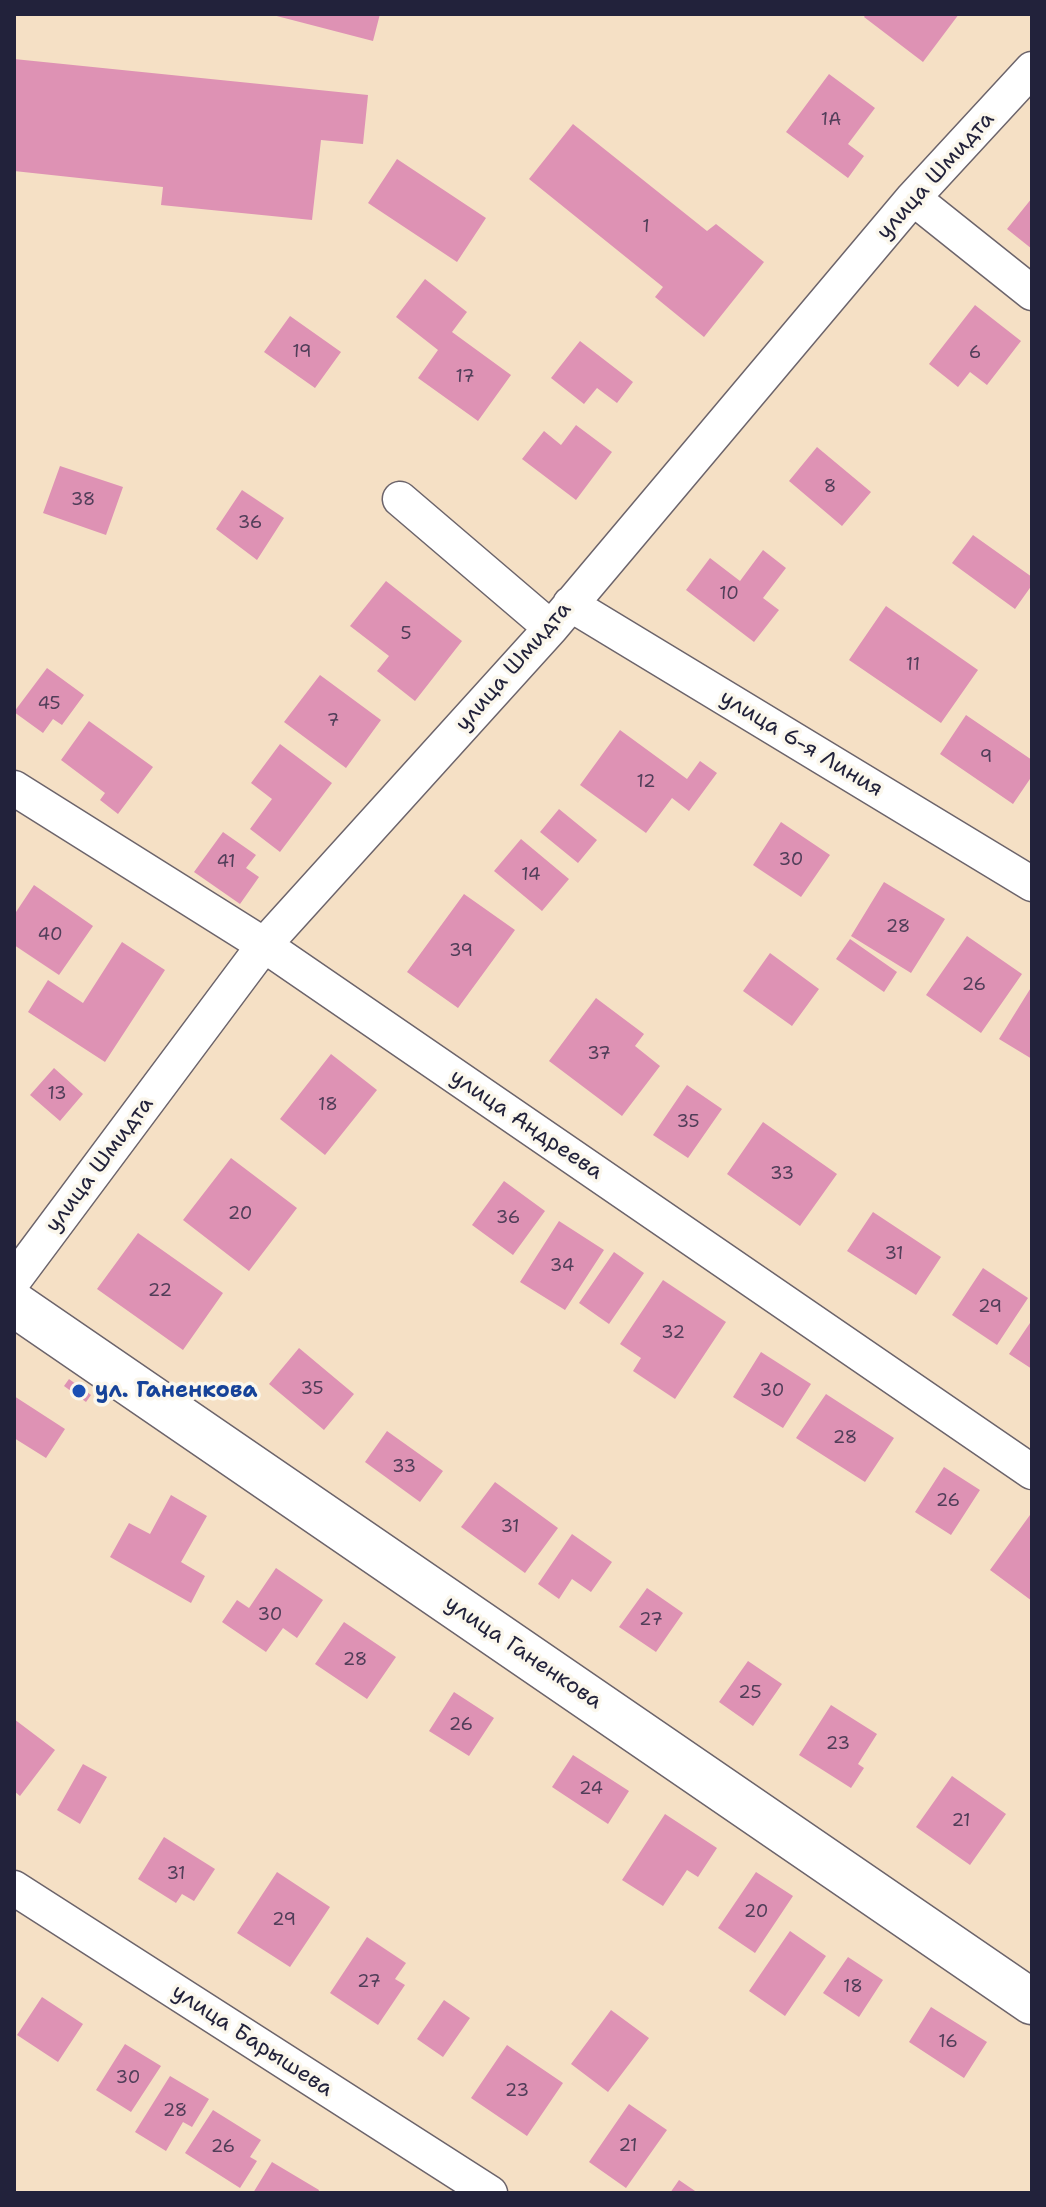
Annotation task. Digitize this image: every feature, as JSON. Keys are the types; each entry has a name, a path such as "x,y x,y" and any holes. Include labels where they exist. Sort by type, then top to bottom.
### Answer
{"street":[{"name":"улица Шмидта","path":"14,1280 264,945 561,616 913,198 1032,69"},
{"path":"913,198 1032,293"},
{"name":"улица 6-я Линия","path":"400,499 561,616 1032,884"},
{"name":"улица Андреева","path":"14,788 264,945 1032,1472"},
{"name":"улица Ганенкова","path":"14,1304 1032,2002"},
{"name":"улица Барышева","path":"14,1888 490,2193"}],"building":[{"path":"269,14 380,14 373,41"},
{"path":"866,14 959,14 923,62 864,17"},
{"path":"14,59 368,95 363,144 321,140 312,220 161,205 163,187 14,171"},
{"path":"829,74 875,108 848,144 864,156 848,178 786,132"},
{"path":"573,124 707,231 716,224 764,262 704,337 655,297 663,287 529,179"},
{"path":"397,159 486,218 457,262 368,203"},
{"path":"1032,198 1032,249 1007,229"},
{"path":"425,279 467,312 452,332 511,375 478,421 418,378 438,350 396,317"},
{"path":"975,305 1021,341 987,385 970,372 958,387 929,364"},
{"path":"290,316 341,352 315,388 264,352"},
{"path":"580,341 633,382 617,403 597,388 584,404 551,378"},
{"path":"576,425 612,452 576,500 522,459 544,431 561,445"},
{"path":"817,447 871,492 842,526 789,481"},
{"path":"60,466 123,487 106,535 43,513"},
{"path":"242,490 284,518 257,560 216,529"},
{"path":"973,535 1032,577 1032,585 1015,609 952,563"},
{"path":"763,550 786,568 763,598 779,610 754,642 686,590 710,558 740,581"},
{"path":"386,581 462,641 415,701 377,671 389,656 350,626"},
{"path":"886,606 978,670 941,723 849,660"},
{"path":"47,668 84,695 62,725 53,719 43,733 14,712"},
{"path":"320,675 381,720 346,768 284,722"},
{"path":"966,715 1032,760 1032,776 1013,804 940,754"},
{"path":"89,721 153,767 118,814 100,800 105,793 61,760"},
{"path":"620,730 687,779 700,761 717,773 689,811 672,798 646,833 580,785"},
{"path":"280,744 332,783 280,852 250,829 272,799 251,783"},
{"path":"559,809 597,840 578,863 540,832"},
{"path":"781,822 830,855 801,897 753,865"},
{"path":"223,832 256,855 246,868 259,877 240,904 194,872"},
{"path":"521,839 569,879 542,911 494,871"},
{"path":"884,882 945,919 911,973 851,936"},
{"path":"34,885 93,926 59,975 14,945 14,915"},
{"path":"464,894 515,930 458,1008 407,972"},
{"path":"967,936 1022,974 981,1033 926,995"},
{"path":"850,939 897,972 884,992 836,959"},
{"path":"122,942 165,970 105,1062 28,1012 48,980 83,1003"},
{"path":"770,953 819,989 792,1026 743,991"},
{"path":"1032,986 1032,1059 999,1039"},
{"path":"596,998 644,1034 635,1046 660,1066 622,1116 549,1061"},
{"path":"331,1054 377,1090 325,1155 280,1119"},
{"path":"54,1068 83,1094 60,1121 30,1095"},
{"path":"687,1085 722,1109 688,1158 653,1135"},
{"path":"763,1122 837,1174 800,1226 727,1174"},
{"path":"231,1158 297,1208 249,1271 183,1220"},
{"path":"504,1181 545,1211 513,1255 472,1225"},
{"path":"873,1212 941,1257 916,1295 847,1251"},
{"path":"559,1221 604,1250 565,1310 520,1282"},
{"path":"138,1233 223,1293 183,1350 97,1289"},
{"path":"614,1252 644,1273 609,1324 579,1303"},
{"path":"983,1268 1028,1298 997,1345 952,1315"},
{"path":"663,1280 726,1322 675,1399 633,1371 641,1358 620,1344"},
{"path":"1032,1320 1032,1369 1009,1354"},
{"path":"299,1348 354,1394 324,1430 269,1384"},
{"path":"761,1352 811,1384 783,1428 733,1397"},
{"path":"69,1379 91,1395 86,1402 64,1386"},
{"path":"826,1394 894,1438 865,1482 796,1438"},
{"path":"14,1396 65,1429 46,1458 14,1438"},
{"path":"387,1431 443,1471 420,1502 365,1462"},
{"path":"944,1467 980,1490 951,1535 915,1512"},
{"path":"495,1482 558,1528 525,1573 461,1527"},
{"path":"171,1495 207,1516 181,1562 205,1576 191,1603 110,1557 129,1523 150,1534"},
{"path":"1032,1516 1032,1601 990,1570"},
{"path":"572,1534 612,1562 591,1592 572,1579 559,1599 538,1584"},
{"path":"276,1568 323,1600 297,1638 283,1628 266,1652 222,1622 237,1600 249,1608"},
{"path":"647,1588 683,1613 656,1652 619,1627"},
{"path":"344,1622 396,1657 367,1699 315,1664"},
{"path":"748,1661 782,1684 753,1726 719,1702"},
{"path":"454,1692 494,1718 469,1756 429,1731"},
{"path":"831,1705 877,1734 858,1764 864,1768 851,1788 799,1755"},
{"path":"14,1719 55,1750 20,1796 14,1791"},
{"path":"573,1755 629,1791 608,1824 552,1787"},
{"path":"83,1764 107,1777 80,1824 57,1810"},
{"path":"952,1776 1006,1814 970,1865 916,1827"},
{"path":"665,1814 717,1848 698,1877 687,1870 663,1906 622,1880"},
{"path":"164,1837 215,1869 194,1901 182,1894 176,1903 138,1879"},
{"path":"277,1872 330,1907 290,1967 237,1933"},
{"path":"756,1872 793,1896 755,1953 718,1928"},
{"path":"790,1931 826,1956 785,2016 749,1991"},
{"path":"367,1937 406,1963 395,1979 405,1985 378,2025 330,1993"},
{"path":"848,1957 883,1980 859,2017 823,1993"},
{"path":"42,1997 83,2024 58,2062 17,2035"},
{"path":"444,2000 470,2018 443,2057 417,2039"},
{"path":"931,2007 987,2042 964,2078 909,2042"},
{"path":"611,2010 649,2038 608,2092 571,2064"},
{"path":"125,2044 161,2066 131,2112 96,2090"},
{"path":"507,2045 563,2083 527,2136 471,2098"},
{"path":"170,2076 209,2099 192,2127 183,2122 166,2151 135,2132"},
{"path":"629,2104 667,2130 626,2188 589,2162"},
{"path":"213,2110 261,2140 250,2157 257,2161 240,2188 185,2153"},
{"path":"272,2162 319,2190 318,2193 253,2193"},
{"path":"679,2180 698,2193 670,2193"}],"place":[{"name":"ул. Ганенкова","path":"79,1391"}]}
